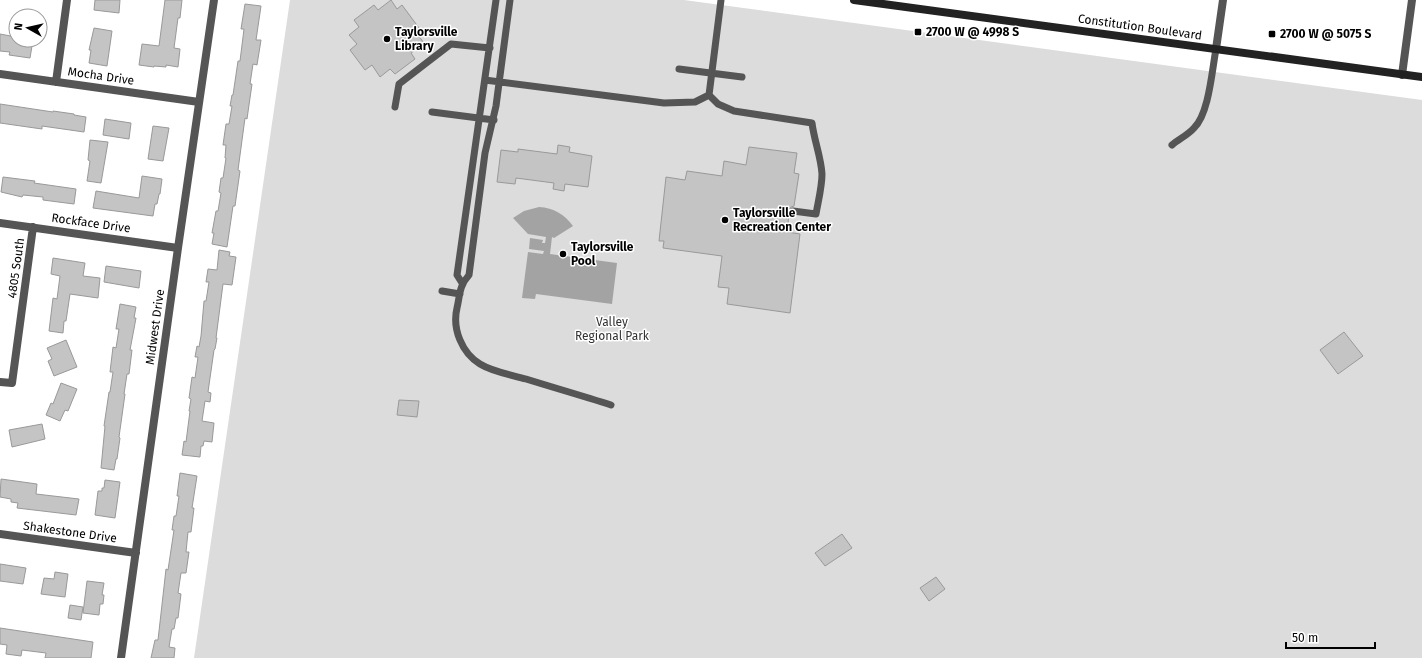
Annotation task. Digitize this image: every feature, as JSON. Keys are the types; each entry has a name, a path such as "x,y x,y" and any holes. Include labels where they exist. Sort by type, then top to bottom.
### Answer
{"main road":[{"name":"Constitution Boulevard","path":"854,0 1422,77"}],"street":[{"path":"56,82 67,0"},
{"name":"Midwest Drive","path":"121,658 214,0"},
{"path":"1216,49 1224,0"},
{"path":"1402,75 1412,0"},
{"name":"Mocha Drive","path":"0,74 199,102"},
{"name":"Rockface Drive","path":"0,222 178,248"},
{"name":"4805 South","path":"0,382 12,384 33,227"},
{"name":"Shakestone Drive","path":"0,534 136,553"}],"lane":[{"path":"462,283 457,275 496,0"},
{"path":"510,0 494,120 485,153 469,275 462,283 456,313 457,330 464,346 480,364 501,372 611,405"},
{"path":"709,95 721,0"},
{"path":"396,107 399,84 451,44 490,48"},
{"path":"1172,145 1195,128 1202,117 1206,104 1216,49"},
{"path":"680,69 742,77"},
{"path":"485,80 664,104 695,102 709,95"},
{"path":"709,95 718,104 734,111 812,123 821,164 822,176 816,214 793,211"},
{"path":"432,112 494,120"},
{"path":"442,291 460,294"}],"green space":[{"name":"Valley Regional Park","path":"290,0 684,0 1422,100 1422,658 194,658"}],"shaded area":[{"path":"539,207 558,212 573,226 554,238 552,237 550,254 617,263 612,304 536,294 535,299 522,298 528,252 543,254 544,251 529,249 530,238 543,240 542,243 545,243 546,237 528,234 513,218 524,211"}],"building":[{"path":"95,0 120,0 119,13 94,10"},
{"path":"165,0 182,0 174,48 180,49 178,67 166,65 166,67 154,67 139,65 142,44 159,46"},
{"name":"Taylorsville Library","path":"391,0 397,9 402,5 422,32 418,35 424,43 411,53 415,59 395,74 390,69 380,77 372,65 365,70 350,50 357,44 349,35 359,27 354,20 374,5 378,10"},
{"path":"245,4 261,6 256,40 261,40 257,65 253,64 250,84 252,84 247,119 245,118 238,170 240,171 227,247 212,244 214,233 212,233 221,193 219,192 221,178 223,178 226,158 226,145 223,145 226,124 229,124 232,106 230,106 238,61 240,61 244,29 241,29"},
{"path":"94,28 112,31 107,66 89,63 91,50 89,50"},
{"path":"0,34 8,36 8,48 32,48 30,58 9,55 10,52 0,51"},
{"path":"0,104 86,117 84,132 42,126 42,129 0,123"},
{"path":"105,119 131,123 129,139 103,135"},
{"path":"153,126 169,128 163,161 148,159"},
{"path":"90,140 108,142 101,183 87,181 90,161 88,160"},
{"path":"558,145 570,147 569,152 592,156 588,187 565,184 564,191 553,189 554,183 516,178 515,184 497,182 501,150 518,152 518,149 557,154"},
{"name":"Taylorsville Recreation Center","path":"749,147 797,153 794,173 799,174 794,206 788,210 787,232 800,234 790,313 727,304 729,288 718,287 722,256 663,248 664,241 659,241 666,177 685,180 687,171 722,176 724,161 746,165"},
{"path":"142,176 162,179 160,194 157,204 155,204 153,216 93,208 96,191 139,198"},
{"path":"3,177 35,181 34,183 76,189 74,204 43,200 43,197 23,195 22,197 1,192"},
{"path":"219,250 230,252 229,256 236,257 232,285 223,284 217,338 208,392 211,393 210,402 205,401 202,421 214,423 212,442 204,441 203,446 201,446 200,457 182,455 184,441 186,442 190,411 191,399 189,398 192,377 195,378 198,357 195,357 197,346 199,347 204,301 206,301 209,282 206,282 208,269 217,270"},
{"path":"53,258 85,263 83,276 100,278 98,298 70,294 63,333 49,331 53,298 57,299 60,276 51,274"},
{"path":"106,266 141,271 139,288 104,282"},
{"path":"120,304 136,307 134,318 136,318 130,350 132,350 129,374 127,374 124,394 117,459 114,470 101,468 104,426 113,372 110,372 113,347 116,348 119,329 116,329"},
{"path":"1344,332 1363,356 1338,374 1320,350"},
{"path":"66,340 77,367 54,376 48,361 52,359 47,348"},
{"path":"61,383 77,389 68,411 65,410 60,421 46,415 51,403 53,404"},
{"path":"399,400 419,401 417,417 397,415"},
{"path":"42,424 45,439 12,447 9,430"},
{"path":"180,473 197,476 192,508 194,508 191,532 188,532 186,552 189,552 186,573 181,573 178,593 181,594 178,618 176,618 174,629 172,629 169,647 175,648 174,658 151,658 155,640 158,640 166,569 168,570 174,530 172,530 174,516 176,516 179,496 177,496"},
{"path":"1,479 37,484 36,494 79,499 76,515 17,508 18,503 11,502 11,499 0,497"},
{"path":"105,480 120,482 115,518 95,515 98,491 102,491 102,488 104,488"},
{"path":"842,534 852,548 825,566 815,553"},
{"path":"0,564 26,568 23,584 0,581"},
{"path":"55,572 68,574 65,597 41,594 44,578 54,579"},
{"path":"936,577 945,589 929,601 920,588"},
{"path":"87,581 104,583 102,595 104,595 103,604 100,604 99,615 83,613"},
{"path":"70,605 83,607 81,620 68,618"},
{"path":"0,628 93,642 91,658 45,658 46,653 22,650 21,656 6,654 7,645 0,644"}],"place":[{"name":"2700 W @ 4998 S","path":"918,32"},
{"name":"2700 W @ 5075 S","path":"1272,34"},
{"name":"Taylorsville Library","path":"387,39"},
{"name":"Taylorsville Recreation Center","path":"725,220"},
{"name":"Taylorsville Pool","path":"563,254"}]}
